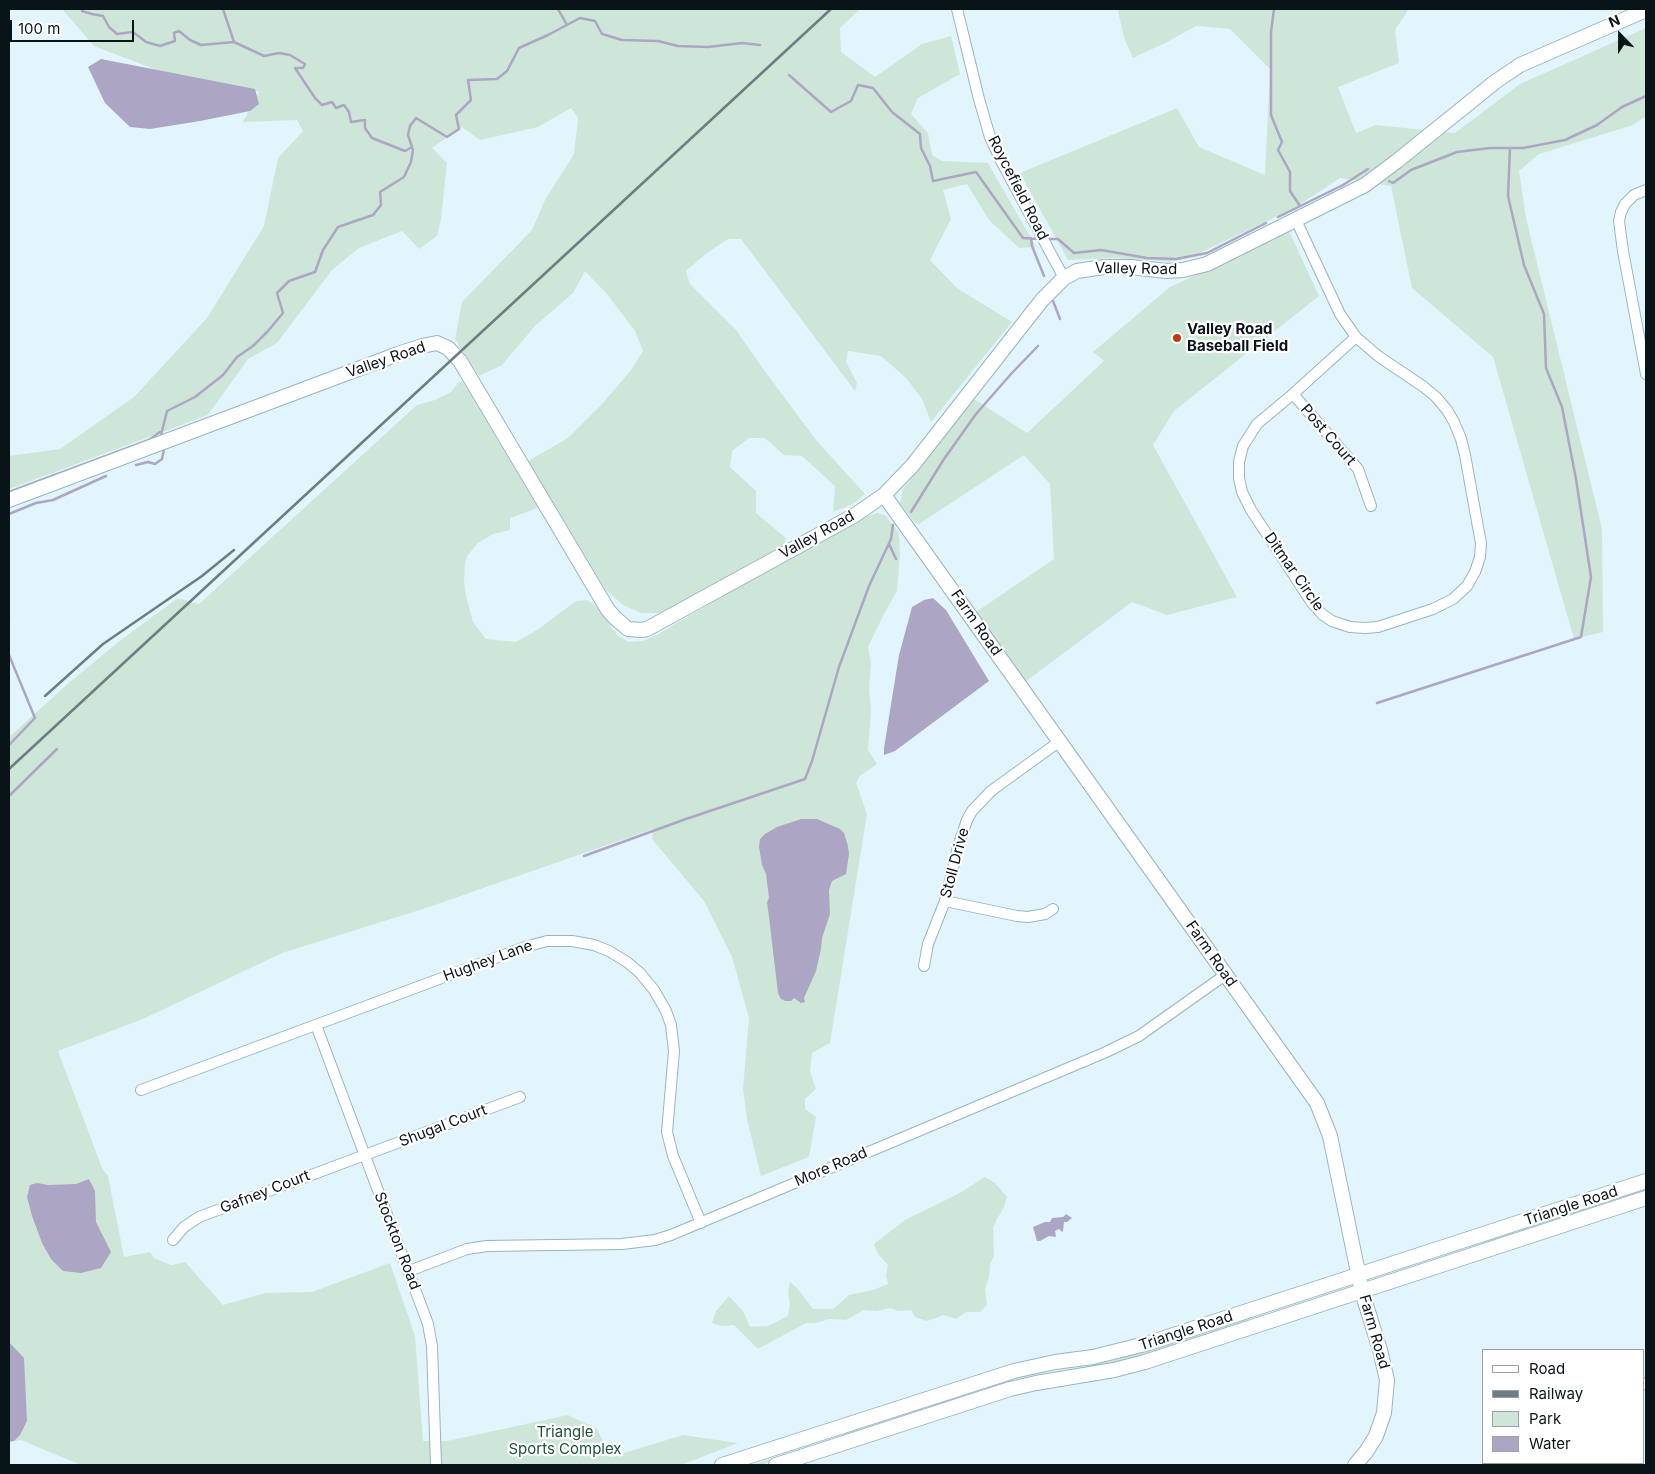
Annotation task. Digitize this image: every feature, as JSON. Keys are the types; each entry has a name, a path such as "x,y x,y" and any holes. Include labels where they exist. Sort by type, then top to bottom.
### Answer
{"street":[{"name":"Roycefield Road","path":"957,9 990,137 1064,278"},
{"name":"Valley Road","path":"9,500 398,354 437,343 448,348 460,361 608,610 628,629 641,630 658,624 855,515 884,495 912,466 1042,300 1064,278 1077,271 1104,267 1166,271 1194,268 1220,257 1373,179 1495,82 1520,65 1646,10"},
{"path":"1646,190 1634,195 1625,204 1621,212 1620,229 1646,374"},
{"name":"Ditmar Circle","path":"1295,218 1340,314 1356,337 1378,356 1424,387 1447,410 1461,439 1478,526 1480,550 1475,572 1467,586 1453,600 1433,609 1378,627 1365,628 1350,627 1332,621 1323,615 1312,603 1251,510 1242,492 1238,478 1243,446 1257,424 1356,337"},
{"name":"Post Court","path":"1293,394 1358,469 1370,506"},
{"name":"Farm Road","path":"884,495 1316,1103 1330,1136 1362,1292 1387,1380 1384,1413 1376,1436 1355,1465"},
{"name":"Stoll Drive","path":"924,966 928,944 946,901 958,847 972,811 991,791 1060,741"},
{"path":"946,901 1022,917 1045,914 1053,909"},
{"name":"Hughey Lane","path":"141,1090 525,947 547,941 572,941 594,945 609,951 640,973 654,990 666,1011 671,1025 674,1051 667,1132 673,1156 701,1223"},
{"name":"More Road","path":"409,1271 467,1249 487,1246 622,1244 655,1240 701,1223 1139,1036 1225,975"},
{"name":"Stockton Road","path":"316,1025 428,1324 432,1346 436,1465"},
{"name":"Shugal Court","path":"365,1155 520,1097"},
{"name":"Gafney Court","path":"173,1240 184,1227 199,1217 365,1155"},
{"name":"Triangle Road","path":"729,1464 1014,1371 1121,1351 1646,1181"},
{"name":"Triangle Road","path":"776,1465 1010,1390 1036,1383 1114,1370 1145,1362 1646,1198"}],"green space":[{"path":"62,9 860,9 840,28 841,52 875,77 922,44 951,36 960,74 918,98 911,114 928,133 932,155 942,161 988,163 1036,247 1019,248 989,220 967,184 943,190 951,219 930,260 957,288 1012,322 931,422 922,399 906,378 881,356 848,351 846,362 857,383 855,391 741,239 728,239 707,253 686,271 690,284 736,330 816,440 865,494 853,504 833,512 835,486 802,456 784,455 765,438 749,438 732,451 730,467 756,491 756,513 786,538 785,544 662,613 641,613 623,605 605,589 528,461 568,438 602,404 631,370 643,351 635,331 607,294 585,271 573,293 535,326 502,365 479,376 455,339 462,302 532,230 545,200 574,154 578,118 571,108 538,127 480,140 462,127 432,148 447,163 441,219 437,236 419,249 402,231 359,248 332,270 277,343 248,359 208,415 9,489 9,456 60,449 134,397 207,318 264,226 278,158 303,131 297,120 243,122 259,91 188,82 94,46"},
{"path":"1122,9 1409,9 1395,30 1399,63 1338,87 1356,133 1376,125 1455,133 1520,84 1646,28 1646,116 1633,125 1539,154 1519,171 1526,218 1602,529 1603,632 1574,639 1493,357 1412,288 1391,186 1340,178 1293,209 1189,258 1170,262 1117,258 1068,260 1020,173 1177,108 1199,147 1265,175 1270,69 1230,29 1196,26 1133,58 1124,38 1118,11"},
{"path":"1289,231 1319,296 1174,411 1153,445 1237,597 1167,615 1132,602 1025,682 976,612 1054,559 1050,484 1024,455 919,524 915,523 900,503 903,489 974,399 1027,433 1104,361 1093,352 1170,287"},
{"name":"Triangle Sports Complex","path":"459,382 463,382 538,508 510,518 510,530 493,534 478,543 467,556 464,582 466,595 473,622 486,639 516,642 537,630 576,601 587,600 595,605 618,636 629,642 642,641 653,637 744,584 868,516 877,513 885,515 899,533 900,554 897,591 868,647 871,664 869,690 871,709 868,750 877,764 860,776 856,783 867,814 830,1043 812,1053 810,1071 816,1089 805,1099 805,1109 816,1117 809,1157 761,1176 747,1119 743,1089 749,1018 732,957 704,901 652,839 653,829 426,908 282,953 143,1019 58,1051 102,1168 108,1176 124,1257 150,1252 154,1258 172,1265 185,1262 223,1305 265,1293 312,1292 390,1263 415,1336 423,1441 447,1441 568,1415 597,1429 611,1457 683,1435 738,1443 681,1465 81,1465 21,1440 9,1442 9,737 71,681 121,640 178,598 199,604 417,405 435,400 451,392"},
{"path":"985,1177 995,1183 1007,1197 993,1228 994,1255 985,1289 987,1305 980,1312 966,1312 956,1319 944,1315 927,1321 915,1317 911,1310 897,1311 890,1308 877,1311 864,1310 846,1320 829,1319 816,1323 806,1323 758,1349 734,1325 721,1326 712,1323 716,1311 729,1296 743,1311 750,1327 768,1326 788,1316 790,1282 798,1289 813,1309 833,1309 849,1295 873,1290 888,1284 886,1275 888,1265 878,1254 874,1244 905,1220 958,1194"},
{"path":"1646,1185 1646,1193 1390,1275 1474,1247 1503,1233"},
{"path":"1338,1289 1254,1317 1232,1328 1138,1359 978,1393 1008,1382 1095,1365 1322,1292"},
{"path":"944,1398 956,1400 955,1402 760,1465 751,1465 841,1436 862,1425"}],"water":[{"path":"101,59 255,89 259,104 250,111 200,121 150,129 130,127 105,103 88,67"},
{"path":"933,598 946,610 989,681 895,751 884,755 899,655 912,607 924,600"},
{"path":"801,819 817,819 840,829 844,833 849,854 846,874 832,881 829,890 830,914 822,938 816,971 804,998 805,1002 801,1003 794,998 791,1001 785,1001 781,999 778,993 767,902 769,898 766,874 762,865 759,847 760,839 765,834 777,827"},
{"path":"89,1179 95,1191 96,1222 111,1252 101,1268 81,1273 63,1271 51,1259 42,1243 27,1197 30,1185 37,1183 48,1185 76,1184"},
{"path":"1066,1214 1072,1218 1064,1222 1062,1232 1059,1229 1055,1231 1056,1237 1049,1236 1037,1241 1033,1227 1050,1222 1052,1218 1063,1217"},
{"path":"9,1342 24,1358 27,1421 20,1435 14,1441 9,1442"}],"waterway":[{"path":"223,9 234,42"},
{"path":"558,9 567,25"},
{"path":"1274,9 1271,32 1271,115 1282,142 1278,150 1290,172 1290,191 1300,206"},
{"path":"82,11 103,16 109,27 117,34 133,32 146,42 160,46 175,41 174,33 179,31 190,40 201,45 234,42 264,56 279,53 290,55 305,64 303,68 295,68 315,98 322,105 332,102 336,108 344,105 349,112 351,122 365,120 365,128 372,138 405,151 412,147"},
{"path":"161,435 167,411 195,397 223,375 237,357 253,346 268,331 283,313 277,293 289,281 315,272 323,250 338,227 373,215 381,205 380,192 404,177 411,162 413,150 408,135 410,126 416,118 447,137 459,129 456,115 471,100 468,80 497,79 507,71 519,48 580,18 595,21 602,34 622,40 658,41 678,46 708,47 742,43 760,45"},
{"path":"789,75 831,112 851,101 858,85 873,88 892,112 920,134 921,148 930,166 933,181 976,172 1023,238 1040,239"},
{"path":"1389,181 1393,183 1411,170 1457,152 1490,148 1523,148 1565,140 1597,125 1622,107 1646,96"},
{"path":"1377,703 1581,637 1591,577 1576,479 1562,407 1546,368 1544,314 1524,265 1508,196 1510,148"},
{"path":"1278,217 1343,185 1368,169"},
{"path":"1045,239 1058,239 1074,253 1101,250 1147,258 1176,259 1207,253 1266,223"},
{"path":"1031,238 1032,246 1044,276"},
{"path":"1053,301 1060,319"},
{"path":"911,512 944,459 976,414 1038,346"},
{"path":"9,492 149,440 160,432"},
{"path":"136,465 148,462 155,464 162,459 164,449"},
{"path":"9,514 36,503 53,500 106,476"},
{"path":"584,856 805,779 839,667 869,586 891,539 893,525"},
{"path":"889,544 896,559"},
{"path":"9,655 35,718 9,745"},
{"path":"9,796 57,749"}],"railway":[{"path":"9,769 831,9"},
{"path":"45,696 103,644 202,576 234,550"}],"place":[{"name":"Valley Road Baseball Field","path":"1177,338"}]}
